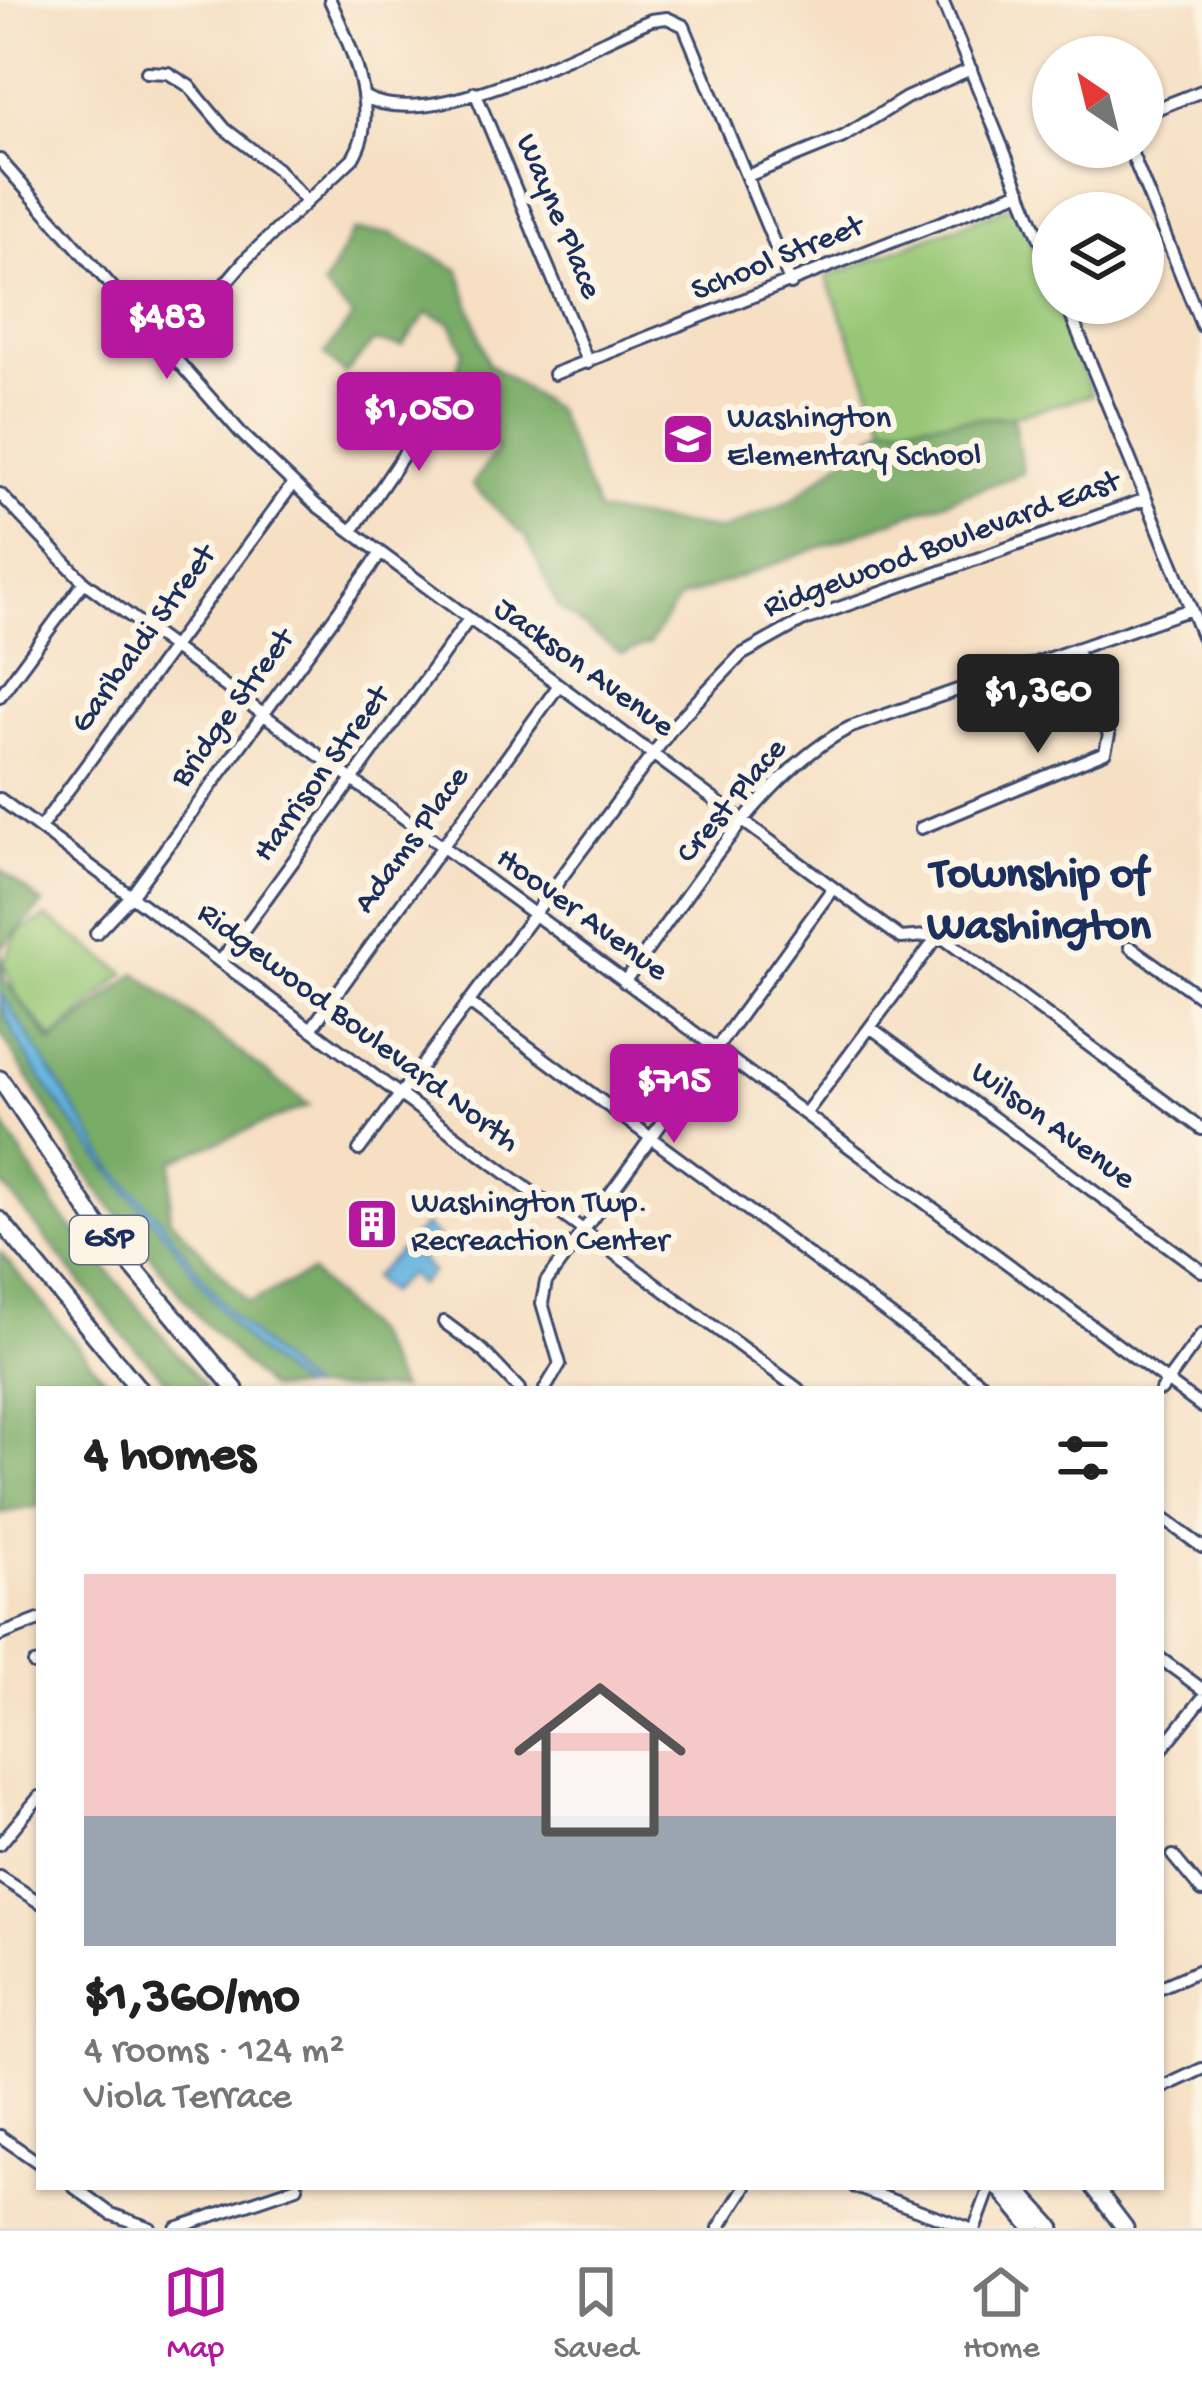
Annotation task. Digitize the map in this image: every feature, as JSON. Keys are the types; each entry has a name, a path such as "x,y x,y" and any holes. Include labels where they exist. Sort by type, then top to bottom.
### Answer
{"highway":[{"name":"GSP","path":"0,1079 97,1224 232,1386"},
{"name":"GSP","path":"0,1220 137,1386"},
{"path":"1001,2190 1033,2228"},
{"path":"1018,2190 1052,2228"},
{"path":"1096,2190 1125,2228"}],"street":[{"path":"170,348 247,258 362,144 363,96 330,0"},
{"path":"942,0 1032,218"},
{"path":"363,96 410,109 475,92 667,18 684,26 791,284"},
{"path":"747,176 843,137 906,98 971,69"},
{"path":"146,72 169,73 189,86 225,129 277,169 306,201"},
{"path":"1164,106 1202,91"},
{"name":"Wayne Place","path":"475,92 588,363"},
{"name":"Jackson Avenue","path":"0,160 76,250 170,348 202,391 292,484 901,938 939,935 1202,1129"},
{"name":"School Street","path":"554,374 1021,191"},
{"path":"1164,232 1202,326"},
{"path":"1075,324 1202,636"},
{"path":"352,532 425,423 422,400"},
{"name":"Garibaldi Street","path":"40,828 292,484"},
{"name":"Hoover Avenue","path":"0,494 84,582 805,1114 1164,1386 1202,1407"},
{"name":"Ridgewood Boulevard East","path":"359,1150 652,754 723,671 781,631 1146,499"},
{"name":"Bridge Street","path":"131,896 381,554"},
{"path":"0,696 84,582"},
{"name":"Crest Place","path":"624,982 780,777 830,738 1191,610"},
{"name":"Harrison Street","path":"220,962 470,619"},
{"path":"921,828 1105,752 1109,735 1076,649"},
{"name":"Adams Place","path":"310,1029 559,686"},
{"name":"Ridgewood Boulevard North","path":"0,799 794,1386"},
{"path":"547,1386 558,1372 560,1356 544,1313 543,1292 833,888"},
{"path":"96,933 131,896"},
{"path":"805,1114 939,935"},
{"path":"1130,947 1202,998"},
{"path":"468,1002 984,1386"},
{"name":"Wilson Avenue","path":"870,1027 1202,1271"},
{"path":"444,1322 483,1351 516,1386"},
{"path":"1164,1386 1202,1334"},
{"path":"1164,1518 1202,1547"},
{"path":"0,1635 36,1622"},
{"path":"1164,1661 1202,1689"},
{"path":"1164,1746 1202,1699"},
{"path":"0,1844 36,1801"},
{"path":"1173,1856 1202,1891"},
{"path":"0,1877 36,1901"},
{"path":"1164,1986 1202,1970"},
{"path":"1164,2087 1202,2069"},
{"path":"0,2136 36,2161"},
{"path":"78,2190 111,2214 150,2228"},
{"path":"176,2228 289,2190"},
{"path":"719,2228 743,2190"},
{"path":"864,2190 974,2225 988,2190"}],"green space":[{"path":"1015,204 1032,246 1032,324 1063,324 1092,395 1013,416 885,425 826,277"},
{"path":"353,231 391,233 459,270 488,363 556,411 598,512 722,530 792,500 885,425 1013,416 1023,473 679,599 649,644 622,654 559,608 527,539 472,485 497,449 446,405 463,350 451,323 427,313 402,346 374,341 345,374 324,354 353,317 323,287"},
{"path":"0,869 43,904 0,949"},
{"path":"47,917 125,973 53,1039 17,996 3,962 19,931"},
{"path":"0,949 4,980 52,1043 136,973 309,1105 173,1160 169,1217 249,1303 311,1272 373,1336 398,1386 266,1386 200,1318 93,1184 0,1032"},
{"path":"0,1119 56,1209 204,1386 172,1386 125,1337 3,1185"},
{"path":"0,1252 111,1386 36,1386 36,1507 0,1513"}],"water":[{"path":"0,991 112,1167 159,1218 228,1311 305,1386 298,1386 234,1326 90,1146 40,1076 5,1014"},
{"path":"425,1225 441,1241 420,1260 432,1272 419,1285 408,1274 388,1293 372,1278"}],"place":[{"name":"Washington Elementary School","path":"688,439"},
{"name":"Washington Twp. Recreaction Center","path":"372,1224"}],"district":[{"name":"Township of Washington","path":"1039,902"}]}
